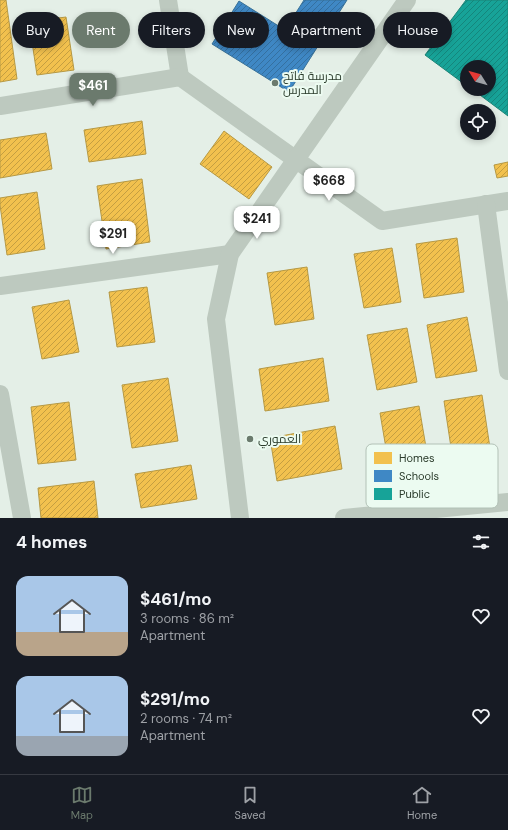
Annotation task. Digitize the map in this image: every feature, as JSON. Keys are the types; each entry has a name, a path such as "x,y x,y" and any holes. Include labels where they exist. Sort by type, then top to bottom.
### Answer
{"street":[{"path":"168,0 180,77"},
{"path":"240,518 216,319 230,254 407,0"},
{"path":"0,106 180,77 382,221 508,201"},
{"path":"486,204 508,371"},
{"path":"0,286 230,254"},
{"path":"0,394 22,518"},
{"path":"498,503 508,502"},
{"path":"344,518 446,508"}],"building: Homes":[{"path":"0,0 6,0 17,79 0,82"},
{"path":"64,17 66,17 74,70 37,75 33,48 64,48"},
{"path":"142,121 146,154 89,162 84,130"},
{"path":"224,131 272,167 249,199 200,164"},
{"path":"46,133 52,169 0,178 0,140"},
{"path":"508,162 508,176 497,178 494,165"},
{"path":"142,179 150,242 106,249 97,186"},
{"path":"37,192 45,249 7,255 0,198"},
{"path":"457,238 464,292 424,298 416,244"},
{"path":"392,248 401,302 364,308 354,254"},
{"path":"307,267 314,319 275,325 267,273"},
{"path":"147,287 155,342 117,347 109,292"},
{"path":"69,300 79,352 42,359 32,307"},
{"path":"467,317 477,371 436,378 427,325"},
{"path":"407,328 417,382 377,390 367,335"},
{"path":"323,358 329,401 265,411 259,369"},
{"path":"168,378 178,441 132,448 122,385"},
{"path":"482,395 489,444 450,444 444,401"},
{"path":"69,402 76,460 38,464 31,407"},
{"path":"419,406 425,444 385,444 380,413"},
{"path":"335,426 342,469 277,481 270,438"},
{"path":"191,465 197,499 141,508 135,474"},
{"path":"94,481 98,518 41,518 38,488"}],"building: Schools":[{"path":"304,0 347,0 339,12 296,12"},
{"path":"239,1 256,12 232,12"},
{"path":"269,20 277,25 277,48 317,48 289,92 218,48 269,48"}],"building: Public":[{"path":"466,0 508,0 508,116 496,107 496,104 492,104 481,96 496,96 496,60 460,60 460,81 425,55 430,48 452,48 452,19"}],"place":[{"name":"مدرسة فاتح المدرس","path":"275,83"},
{"name":"العموري","path":"250,439"}]}
